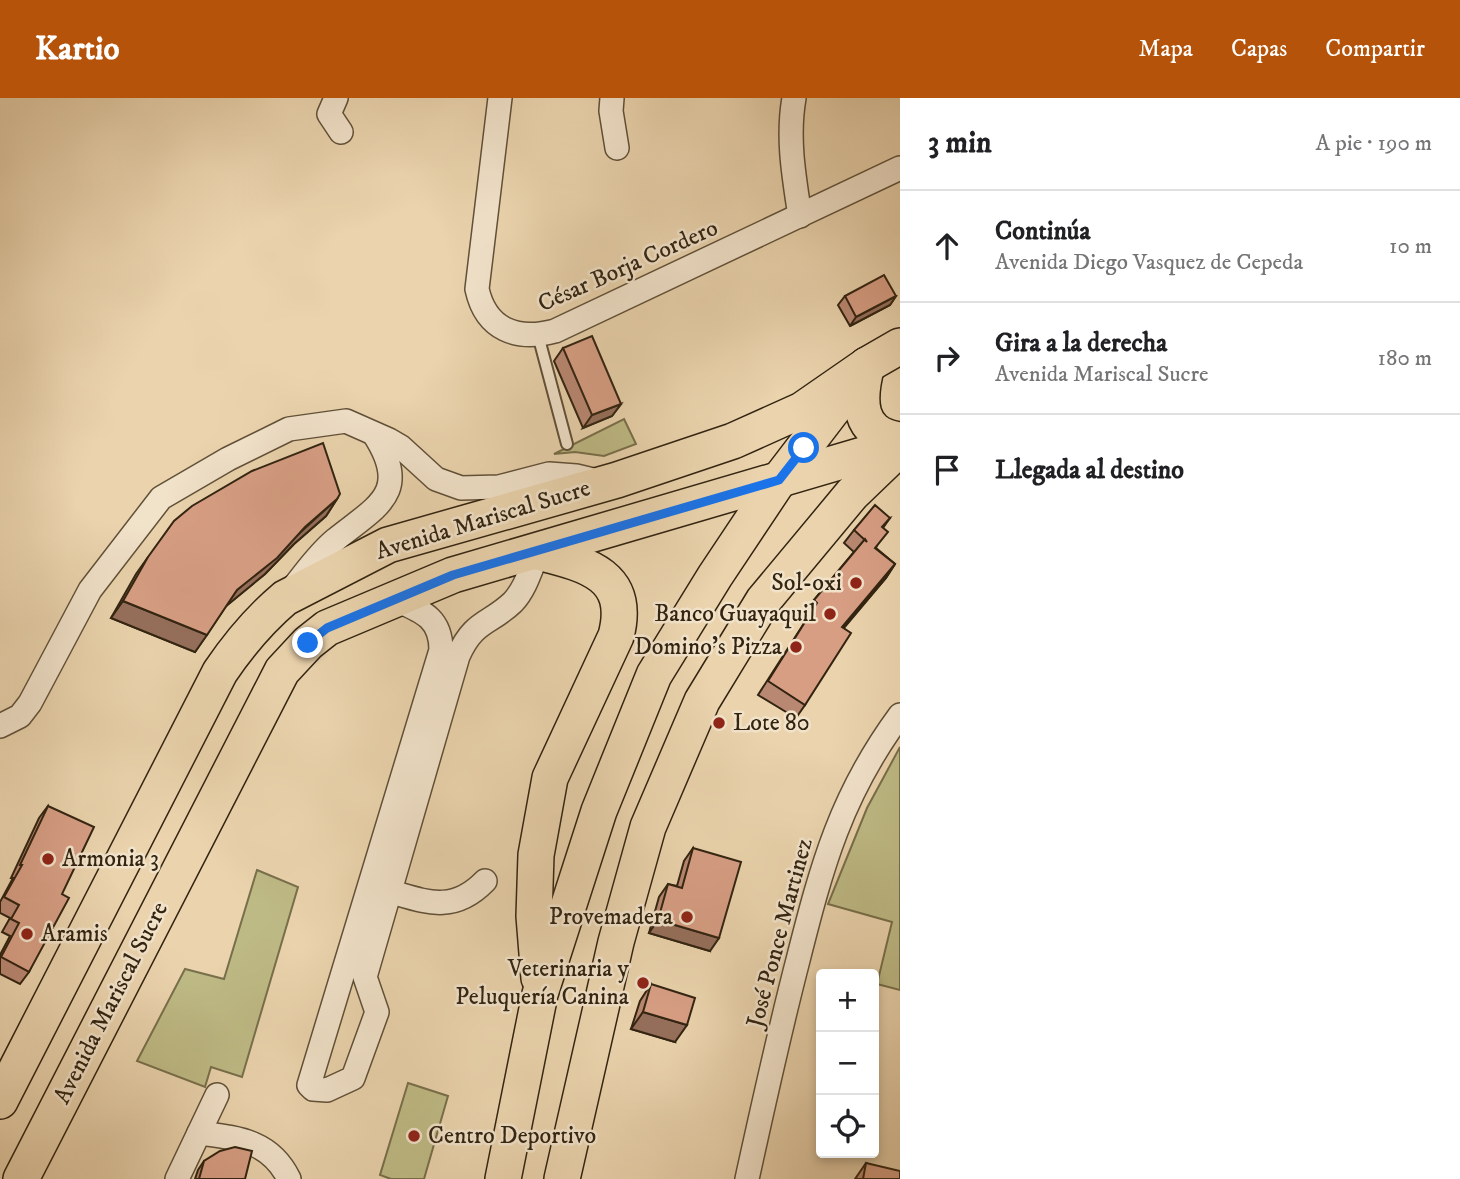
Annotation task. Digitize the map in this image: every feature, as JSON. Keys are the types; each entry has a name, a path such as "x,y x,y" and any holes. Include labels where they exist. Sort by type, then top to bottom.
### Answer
{"main road":[{"name":"Avenida Mariscal Sucre","path":"0,1101 220,672 240,643 270,610 285,598 388,545 605,483 733,441 802,410 867,365 900,346"},
{"path":"562,1179 616,942 648,827 702,701 763,601 852,494 900,444 877,432 864,417 862,385 867,365"},
{"path":"503,1179 540,994 599,811 654,675 779,480 867,365"},
{"name":"Avenida Mariscal Sucre","path":"21,1179 282,671 308,643 327,628 453,575 900,444"},
{"path":"538,552 573,561 603,575 614,591 620,618 616,636 550,778 536,855 534,916 540,994"}],"street":[{"path":"336,98 329,114 341,132"},
{"name":"César Borja Cordero","path":"500,98 477,289 485,310 504,329 515,334 538,335 555,331 900,168"},
{"path":"612,98 611,111 617,148"},
{"path":"794,98 791,135 800,216"},
{"path":"0,726 20,716 30,703 90,590 161,498 228,458 289,429 346,421 401,447 436,479 461,488 499,487 549,474 576,476 605,483"},
{"path":"285,598 324,550 371,513 386,495 391,474 390,464 385,450 374,434"},
{"path":"355,973 433,710 467,639 482,623 513,601 524,587 538,552"},
{"path":"394,599 428,616 440,632 441,650 433,710"},
{"name":"José Ponce Martinez","path":"747,1179 790,992 827,854 857,781 877,746 900,715"},
{"path":"380,889 424,902 454,903 465,899 485,881"},
{"path":"177,1179 217,1095"},
{"path":"199,1133 254,1143 272,1155 289,1179"}],"lane":[{"path":"538,335 567,444"}],"shaded area":[{"path":"624,419 636,444 604,456 575,452 554,454"},
{"path":"900,747 900,990 879,985 892,922 828,904 867,808"},
{"path":"257,870 298,887 242,1077 211,1067 205,1087 137,1061 185,969 224,979"},
{"name":"Centro Deportivo","path":"408,1083 448,1096 424,1179 391,1179 380,1175"}],"building":[{"path":"884,275 896,296 856,317 845,296"},
{"path":"592,336 621,404 592,415 563,348"},
{"path":"323,443 340,494 337,499 305,527 277,558 237,590 207,635 123,601 148,557 174,521 192,506 252,471"},
{"path":"875,505 890,518 882,527 888,532 875,548 895,564 842,627 851,633 805,705 768,681 817,603 814,600 864,540 854,530"},
{"path":"48,806 94,827 62,894 69,898 29,972 1,957 19,923 11,919 19,905 4,897 22,865"},
{"name":"Provemadera","path":"693,848 741,862 719,938 658,920 668,884 682,888"},
{"path":"651,984 695,998 687,1025 643,1012"},
{"path":"235,1147 252,1151 245,1179 199,1179 204,1161 220,1151"},
{"path":"866,1163 900,1171 900,1179 863,1179"}],"place":[{"name":"Sol-oxi","path":"856,583"},
{"name":"Banco Guayaquil","path":"830,614"},
{"name":"Domino's Pizza","path":"796,647"},
{"name":"Lote 80","path":"719,723"},
{"name":"Armonia 3","path":"48,859"},
{"name":"Provemadera","path":"687,917"},
{"name":"Aramis","path":"27,934"},
{"name":"Veterinaria y Peluquería Canina","path":"643,983"},
{"name":"Centro Deportivo","path":"414,1136"}],"route":[{"path":"308,643 327,628 453,575 779,480 804,448"}]}
